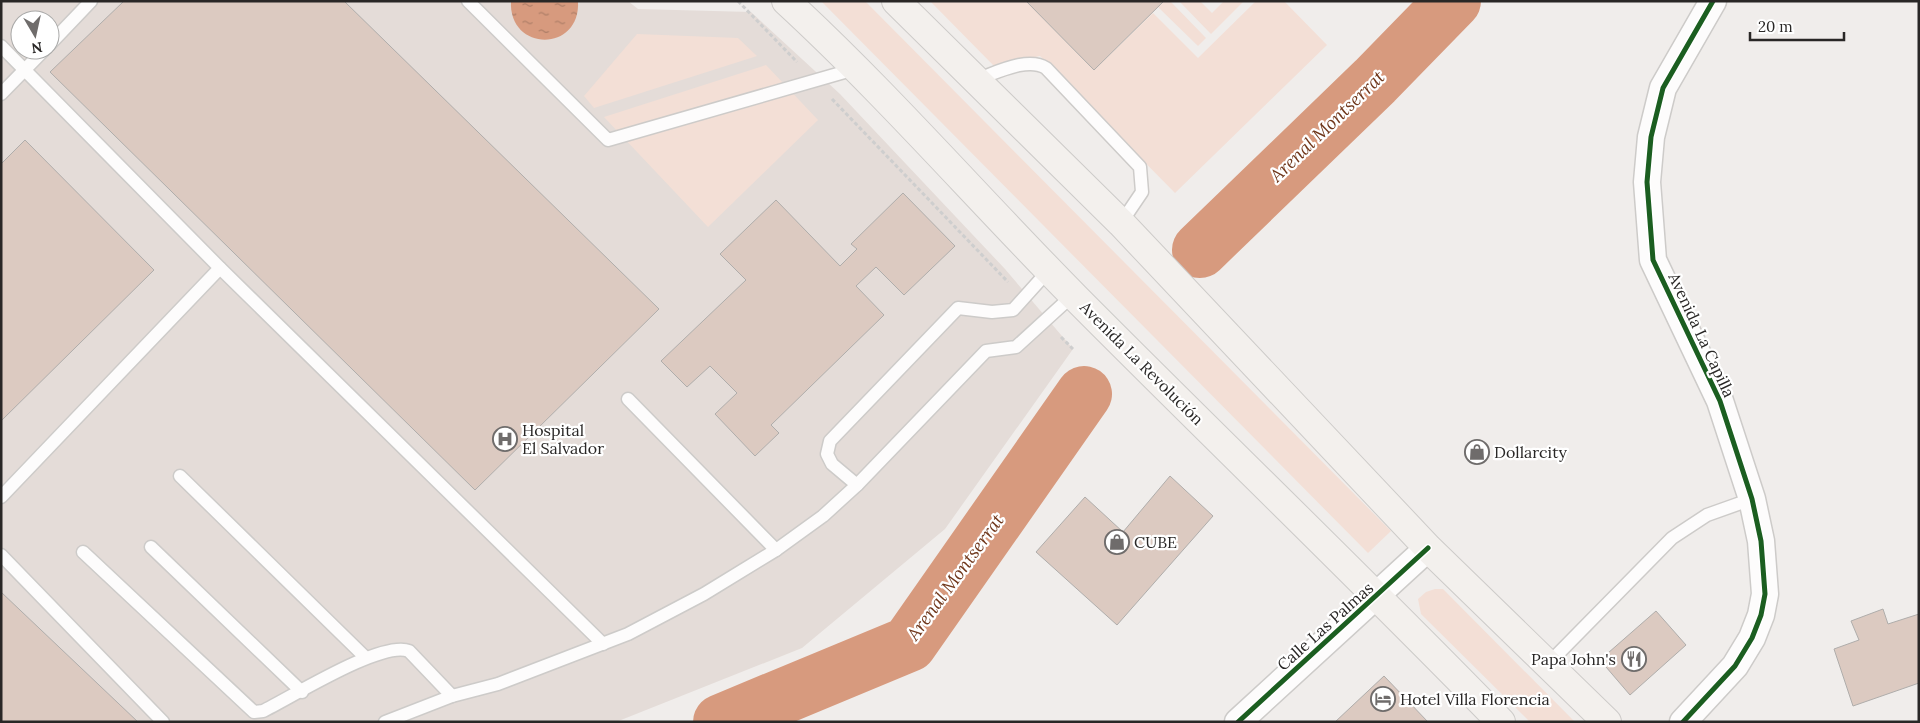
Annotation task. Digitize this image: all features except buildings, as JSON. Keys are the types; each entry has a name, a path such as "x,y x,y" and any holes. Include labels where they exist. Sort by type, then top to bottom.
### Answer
{"main road":[{"name":"Avenida La Revolución","path":"786,1 856,68 1073,295 1378,595 1501,722"},
{"path":"896,1 1121,223 1428,548 1608,722"}],"street":[{"name":"Avenida La Capilla","path":"1683,722 1735,666 1752,638 1761,615 1765,594 1761,541 1752,499 1720,401 1653,260 1647,182 1651,137 1663,88 1713,1"},
{"name":"Calle Las Palmas","path":"1238,722 1428,548"}],"lane":[{"path":"60,34 92,1"},
{"path":"468,1 608,140 856,68"},
{"path":"1,46 220,268 604,644"},
{"path":"1,94 34,60"},
{"path":"975,80 1024,64 1039,65 1046,68 1140,167 1142,192 1121,223"},
{"path":"1,497 220,268"},
{"path":"856,485 832,464 827,454 830,441 958,308 992,312 1013,310 1049,270"},
{"path":"384,722 452,696 498,684 604,644 667,614 776,550 823,516 856,485 986,351 1016,347 1073,295"},
{"path":"628,399 776,550"},
{"path":"180,476 365,657"},
{"path":"1548,664 1672,538 1707,516 1752,499"},
{"path":"151,547 302,692"},
{"path":"83,552 254,712 264,711 365,657 402,648 409,651 452,696"},
{"path":"1,555 163,722"}],"path":[{"path":"738,1 1024,298"},
{"path":"1046,321 1073,349"}],"shaded area":[{"name":"Hospital El Salvador","path":"1,1 628,1 638,9 751,12 840,94 1005,269 1073,349 945,529 802,648 616,722 1,722"},
{"path":"821,1 865,1 1391,531 1368,553"},
{"path":"930,1 1026,1 1094,70 1153,13 1198,58 1256,1 1284,1 1327,45 1175,193 1040,56 994,66"},
{"path":"1164,1 1170,1 1206,38 1198,46 1158,7"},
{"path":"1179,1 1200,1 1212,13 1224,1 1244,1 1211,34"},
{"path":"637,34 738,38 757,56 594,108 584,96"},
{"path":"766,65 818,120 708,227 604,117"},
{"path":"1443,589 1575,722 1530,722 1421,614 1418,599 1426,592"}],"water":[{"path":"511,1 578,1 576,18 568,30 557,37 544,40 532,37 521,30 513,18"}],"waterway":[{"name":"Arenal Montserrat","path":"1200,250 1375,81 1453,1"},
{"name":"Arenal Montserrat","path":"721,722 909,644 1084,394"}],"cycle path":[{"path":"1683,722 1735,666 1752,638 1761,615 1765,594 1761,541 1752,499 1720,401 1653,260 1647,182 1651,137 1663,88 1713,1"},
{"path":"1238,722 1428,548"}],"place":[{"name":"Hospital El Salvador","path":"505,439"},
{"name":"Dollarcity","path":"1477,452"},
{"name":"CUBE","path":"1117,542"},
{"name":"Papa John's","path":"1634,659"},
{"name":"Hotel Villa Florencia","path":"1383,699"}]}
